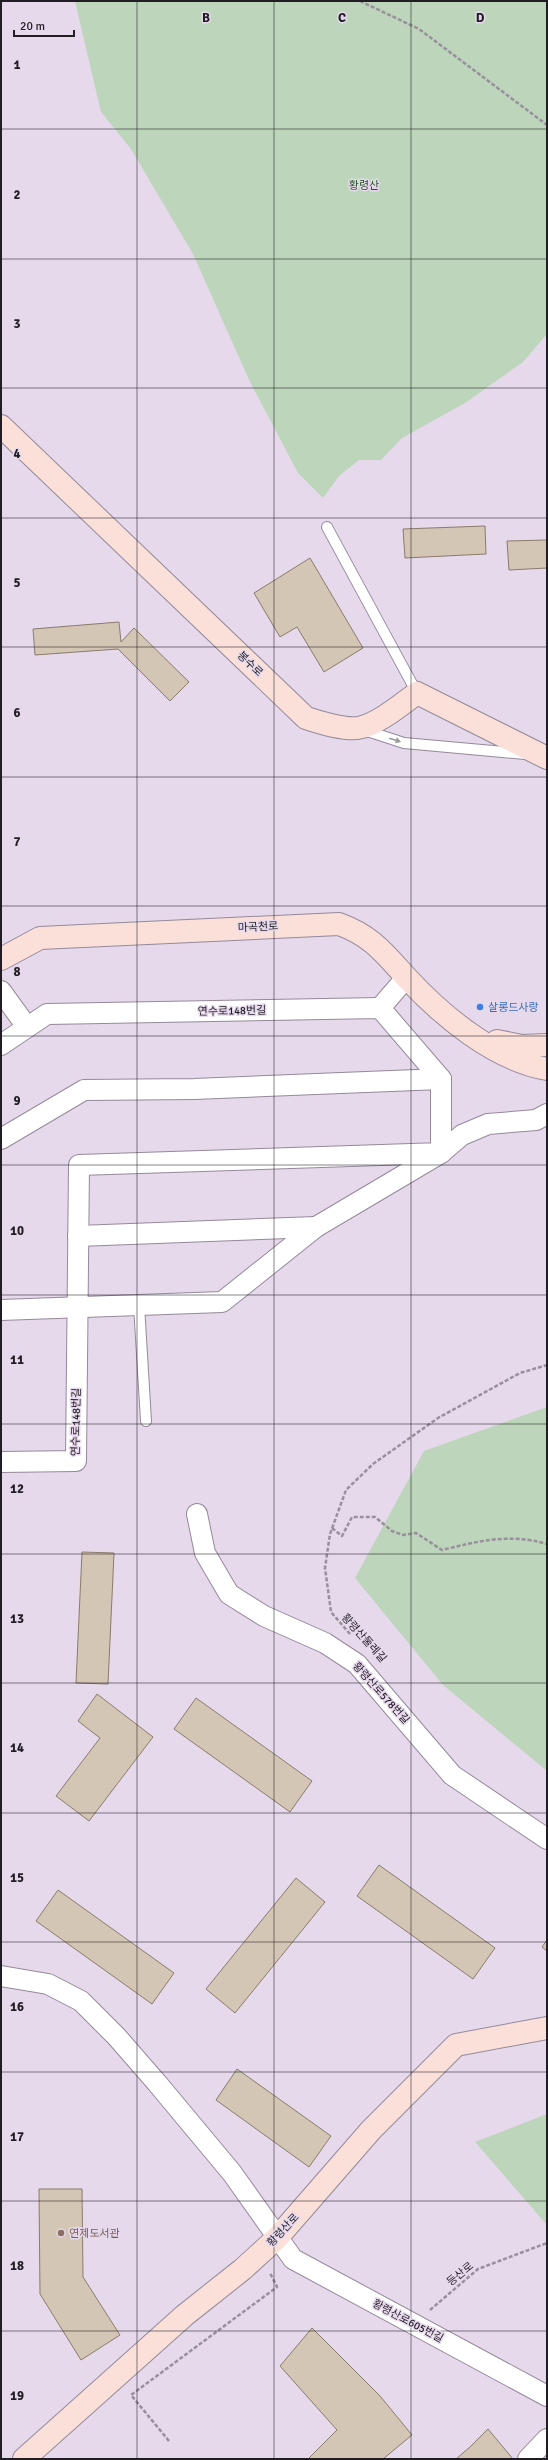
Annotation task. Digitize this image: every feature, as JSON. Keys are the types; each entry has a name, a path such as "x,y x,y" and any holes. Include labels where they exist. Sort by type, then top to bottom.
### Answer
{"street":[{"name":"봉수로","path":"1,426 306,718 319,723 358,728"},
{"path":"358,728 384,717 417,693 544,757"},
{"name":"마곡천로","path":"1,958 40,938 339,924 356,930 372,940 406,978 444,1016 496,1051 547,1069"},
{"path":"406,978 380,1008 441,1079 441,1153"},
{"path":"1,991 27,1027"},
{"name":"연수로148번길","path":"1,1045 46,1014 380,1008"},
{"name":"마곡천로","path":"478,1039 522,1046 547,1045"},
{"path":"1,1139 84,1090 194,1089 441,1079"},
{"path":"1,1310 222,1302 316,1227 441,1153 462,1135 488,1124 536,1120 547,1114"},
{"name":"연수로148번길","path":"1,1462 76,1461 79,1164 441,1153"},
{"path":"78,1236 316,1227"},
{"name":"황령산로578번길","path":"196,1514 205,1553 229,1594 264,1616 325,1643 357,1664 452,1774 547,1839"},
{"name":"황령산로605번길","path":"1,1976 48,1984 81,2001 152,2077 232,2173 293,2259 547,2396"},
{"name":"황령산로","path":"24,2459 185,2315 277,2238 371,2130 456,2045 547,2028"},
{"path":"528,2459 547,2439"}],"lane":[{"path":"327,527 417,693"},
{"path":"358,728 404,742 544,757"},
{"path":"139,1305 146,1421"}],"path":[{"path":"360,1 419,29 547,126"},
{"name":"황령산둘레길","path":"351,1635 331,1612 324,1568 332,1528 346,1490 373,1464 438,1418 520,1373 547,1365"},
{"path":"332,1528 342,1536 352,1516 375,1517 392,1531 403,1535 416,1533 442,1550 487,1539 525,1538 547,1544"},
{"name":"등산로","path":"414,2324 478,2269 547,2243"},
{"path":"169,2440 131,2394 277,2287 260,2253"}],"green space":[{"name":"황령산","path":"75,1 547,1 547,334 523,362 465,403 402,438 381,460 359,460 339,476 323,498 298,473 250,382 193,254 131,149 101,112"},
{"path":"547,1407 547,1771 443,1685 355,1578 424,1451"},
{"path":"547,2114 547,2225 475,2142"}],"building":[{"path":"485,526 486,554 405,558 403,529"},
{"path":"547,540 547,568 509,570 507,541"},
{"path":"310,558 363,648 324,672 297,627 280,637 254,593"},
{"path":"119,622 121,642 134,628 189,682 170,701 118,649 35,655 33,629"},
{"path":"82,1552 114,1553 108,1684 76,1683"},
{"path":"97,1694 153,1737 89,1821 56,1796 100,1738 78,1721"},
{"path":"196,1698 312,1781 290,1812 174,1729"},
{"path":"379,1865 495,1948 473,1979 357,1896"},
{"path":"296,1878 325,1902 235,2013 206,1989"},
{"path":"58,1890 174,1973 152,2004 36,1921"},
{"path":"547,1940 547,1951 542,1947"},
{"path":"237,2069 331,2136 309,2167 216,2100"},
{"name":"연제도서관","path":"39,2189 82,2189 83,2277 120,2335 81,2360 40,2294"},
{"path":"312,2328 380,2396 412,2435 383,2459 308,2459 337,2430 280,2366"},
{"path":"488,2429 513,2459 456,2459 470,2447"}],"place":[{"name":"살롱드사랑","path":"480,1007"},
{"name":"연제도서관","path":"61,2233"}]}
